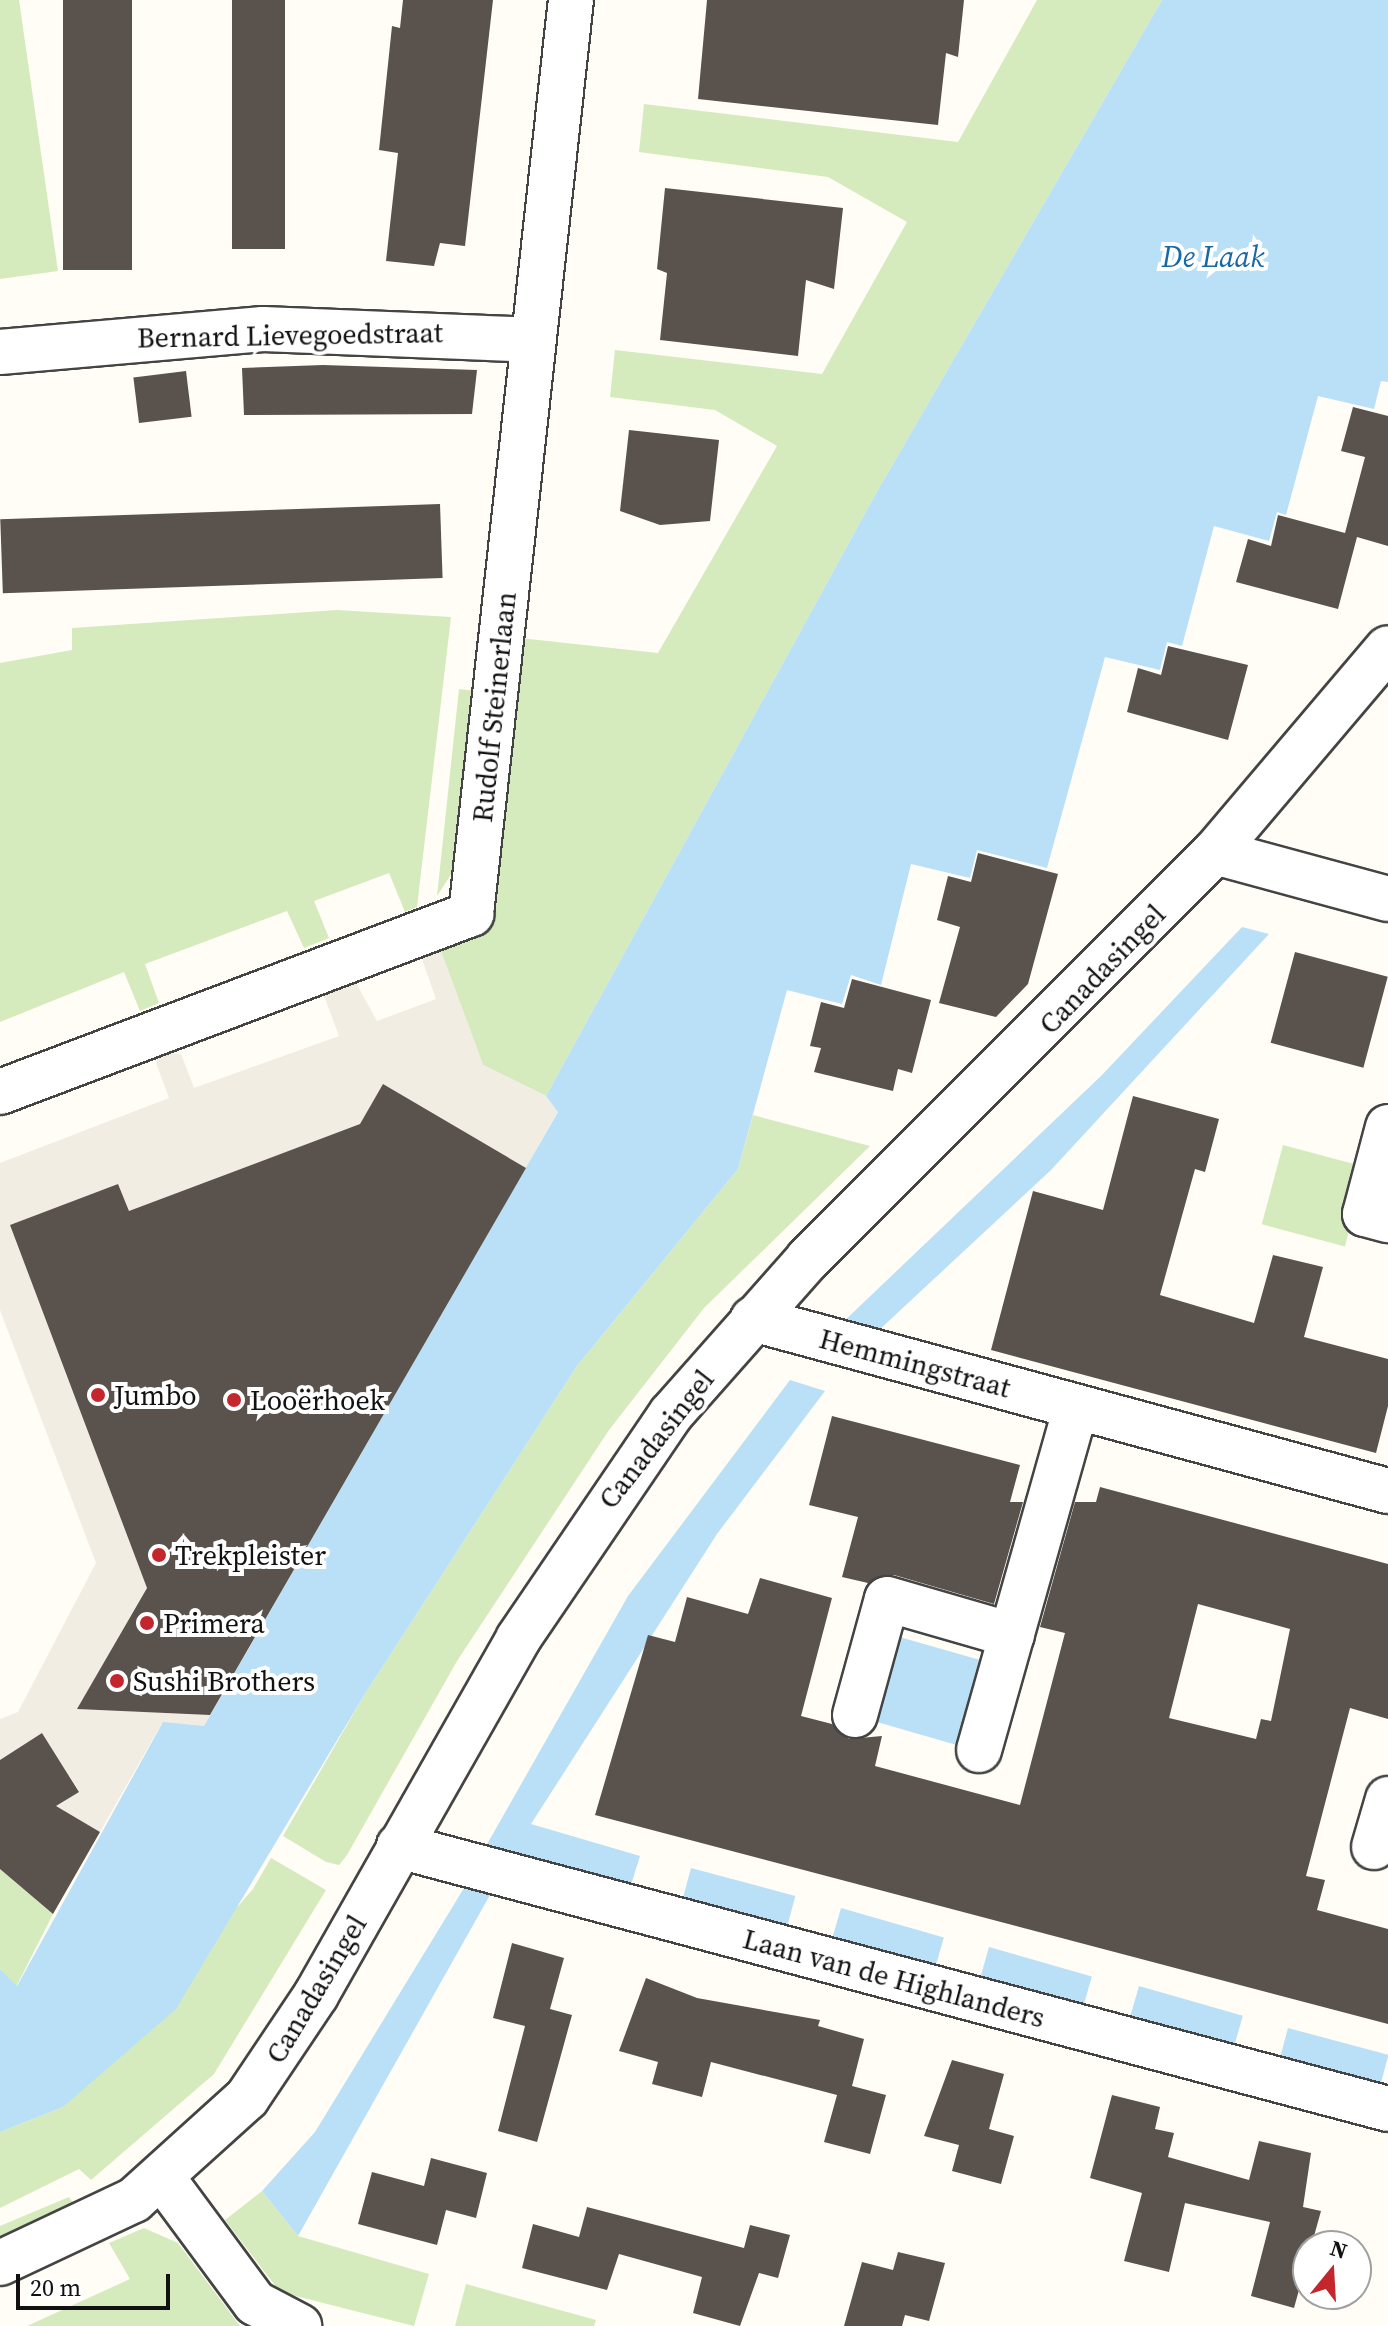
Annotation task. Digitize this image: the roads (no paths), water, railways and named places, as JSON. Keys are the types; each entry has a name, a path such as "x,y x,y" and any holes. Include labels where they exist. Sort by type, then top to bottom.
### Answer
{"street":[{"name":"Rudolf Steinerlaan","path":"0,1092 471,914 571,0"},
{"name":"Bernard Lievegoedstraat","path":"0,352 263,329 533,340"},
{"name":"Canadasingel","path":"0,2263 101,2219 164,2180 224,2125 279,2055 399,1846 596,1517 753,1319 1215,852 1388,648"},
{"path":"1215,852 1388,899"},
{"path":"1388,1127 1365,1214 1388,1220"},
{"name":"Hemmingstraat","path":"753,1319 1388,1491"},
{"path":"979,1750 1076,1407"},
{"path":"855,1715 887,1599 1012,1635"},
{"path":"1374,1847 1388,1799"},
{"name":"Laan van de Highlanders","path":"399,1846 1388,2109"},
{"path":"164,2180 255,2303 299,2326"}],"water":[{"name":"De Laak","path":"1162,0 1388,0 1388,382 1381,381 1374,409 1318,396 1286,515 1277,512 1269,541 1214,526 1182,646 1167,642 1160,670 1105,657 1047,868 977,850 970,878 911,864 881,985 851,975 842,1004 787,990 738,1169 577,1366 363,1697 176,2009 63,2107 0,2132 0,1969 17,1986 163,1722 204,1726 558,1112 546,1096 875,495"},
{"path":"1242,927 1269,934 1051,1170 878,1331 840,1325 1102,1075"},
{"path":"790,1380 825,1391 717,1534 531,1824 640,1856 630,1888 486,1846 628,1596"},
{"path":"896,1636 984,1661 960,1746 872,1721"},
{"path":"691,1868 795,1896 787,1926 683,1898"},
{"path":"464,1888 490,1895 298,2236 262,2191 315,2132"},
{"path":"841,1908 944,1937 935,1967 832,1938"},
{"path":"989,1947 1092,1976 1083,2007 980,1978"},
{"path":"1139,1986 1243,2016 1234,2046 1130,2016"},
{"path":"1288,2028 1388,2055 1380,2085 1280,2058"}],"place":[{"name":"Jumbo","path":"98,1395"},
{"name":"Looërhoek","path":"234,1400"},
{"name":"Trekpleister","path":"159,1555"},
{"name":"Primera","path":"147,1623"},
{"name":"Sushi Brothers","path":"117,1681"}]}
